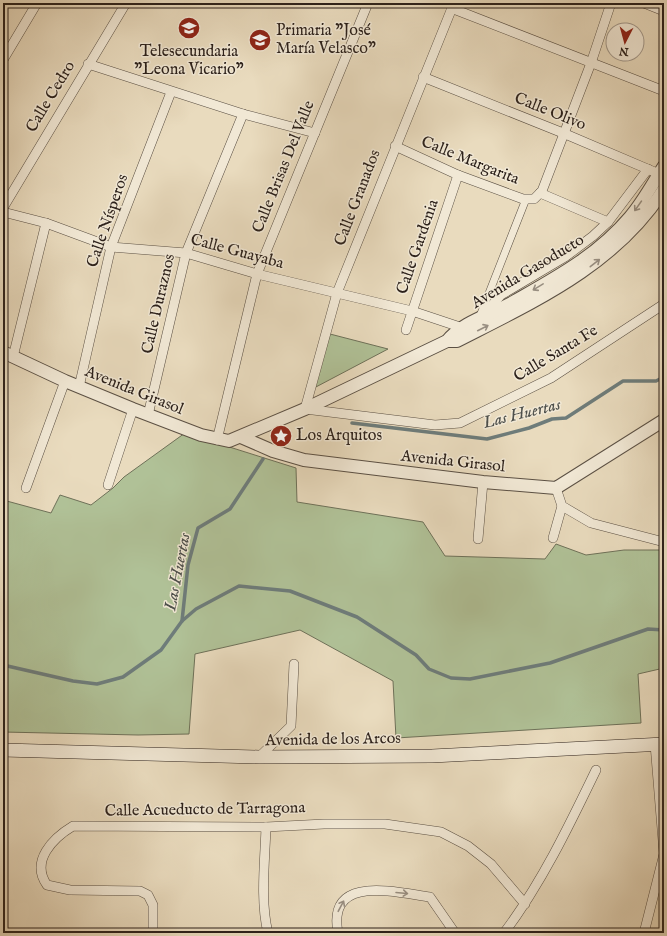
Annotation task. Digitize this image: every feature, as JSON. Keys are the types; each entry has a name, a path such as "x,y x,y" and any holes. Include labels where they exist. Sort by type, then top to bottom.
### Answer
{"main road":[{"name":"Avenida de los Arcos","path":"3,750 259,757 432,756 660,744"}],"street":[{"path":"3,60 37,3"},
{"name":"Calle Cedro","path":"3,208 88,64 126,3"},
{"name":"Calle Brisas Del Valle","path":"217,440 256,274 368,3"},
{"path":"479,320 563,133 591,63 611,3"},
{"path":"644,3 664,11"},
{"path":"452,6 664,91"},
{"name":"Calle Granados","path":"304,409 337,293 452,6"},
{"path":"88,64 242,114 315,133"},
{"name":"Calle Olivo","path":"423,77 659,171"},
{"name":"Calle Nísperos","path":"78,387 111,247 171,92"},
{"name":"Calle Duraznos","path":"148,415 186,253 242,114"},
{"name":"Calle Margarita","path":"395,146 458,175 533,197 608,222"},
{"path":"479,320 501,296 565,257 593,236 659,171"},
{"name":"Avenida Gasoducto","path":"447,341 452,334 513,303 584,260 607,242 631,216 659,171"},
{"name":"Calle Gardenia","path":"406,330 458,175"},
{"name":"Avenida Gasoducto","path":"241,437 304,409 447,341 457,341 517,310 589,268 612,250 638,225 664,189"},
{"name":"Calle Guayaba","path":"3,212 46,223 111,247 186,253 256,274 412,311 463,328"},
{"path":"8,355 46,223"},
{"name":"Calle Santa Fe","path":"304,409 435,425 460,423 551,378 664,304"},
{"name":"Avenida Girasol","path":"8,355 78,387 148,415 217,440 229,441 241,437 273,451 304,460 483,482 556,488"},
{"path":"26,488 65,381"},
{"path":"108,484 133,409"},
{"path":"553,538 562,506 556,488 664,420"},
{"path":"478,539 483,482"},
{"path":"562,506 591,523 664,542"},
{"path":"259,757 291,726 294,664"},
{"path":"644,933 664,853 660,744"},
{"path":"504,933 525,904 573,818 596,770"},
{"name":"Calle Acueducto de Tarragona","path":"153,933 153,905 148,895 140,891 70,890 47,885 43,879 40,869 43,856 48,846 59,835 73,826 266,826 385,824 441,832 468,846 492,864 525,904"},
{"path":"266,826 265,876 266,925 268,933"},
{"path":"338,933 335,918 340,903 348,895 363,890 430,897 455,933"}],"green space":[{"path":"330,334 388,349 314,388"},
{"path":"185,433 296,468 297,502 423,522 445,556 545,559 556,544 586,555 624,550 664,550 664,668 638,674 641,723 396,738 393,681 300,630 195,654 189,734 138,735 3,732 3,500 51,513 60,495 91,505 113,488 124,477"}],"waterway":[{"name":"Las Huertas","path":"352,423 487,439 529,428 552,419 566,418 623,381 656,381 664,377"},
{"name":"Las Huertas","path":"182,621 188,565 198,528 230,509 263,459"},
{"path":"3,665 73,681 97,684 123,677 161,650 182,621 196,609 239,586 290,591 357,617 416,655 429,669 451,678 470,679 550,663 648,629 664,630"}],"place":[{"name":"Telesecundaria \"Leona Vicario\"","path":"189,28"},
{"name":"Primaria \"José María Velasco\"","path":"260,40"},
{"name":"Los Arquitos","path":"281,436"}]}
